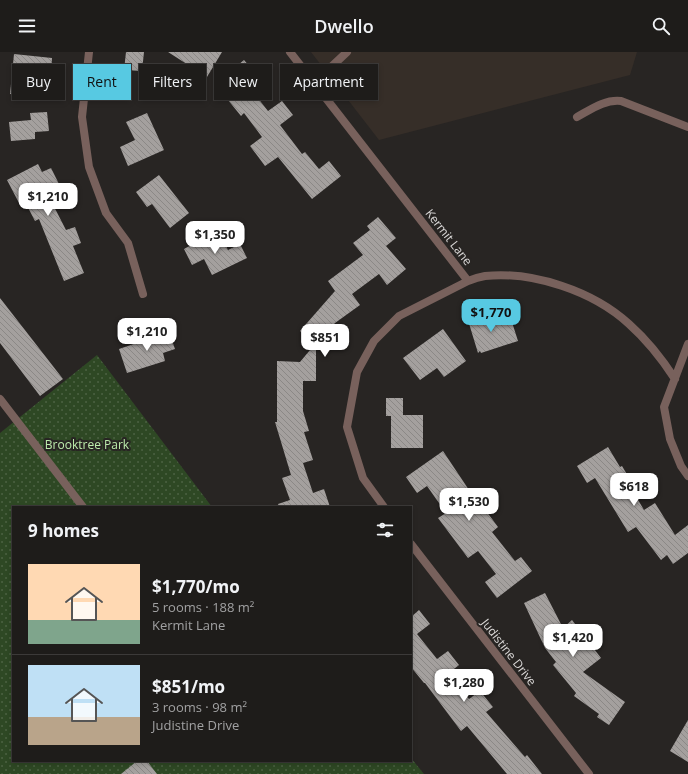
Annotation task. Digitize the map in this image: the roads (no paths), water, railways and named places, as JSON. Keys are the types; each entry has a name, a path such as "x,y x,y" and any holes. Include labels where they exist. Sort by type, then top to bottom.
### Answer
{"street":[{"path":"88,52 82,117 89,167 106,214 128,243 143,294"},
{"name":"Kermit Lane","path":"290,52 299,64"},
{"path":"334,64 347,52"},
{"name":"Kermit Lane","path":"327,100 468,281 484,276 512,276 540,280 580,293 605,306 628,322 648,342 675,379"},
{"path":"577,117 614,100 621,101 688,127"},
{"path":"383,506 363,478 347,427 357,372 374,341 399,316 468,281"},
{"path":"688,344 664,407 670,439 681,466 688,476"},
{"path":"0,399 83,506"},
{"name":"Judistine Drive","path":"412,545 589,774"}],"park label":[{"name":"Brooktree Park","path":"87,444"}]}
